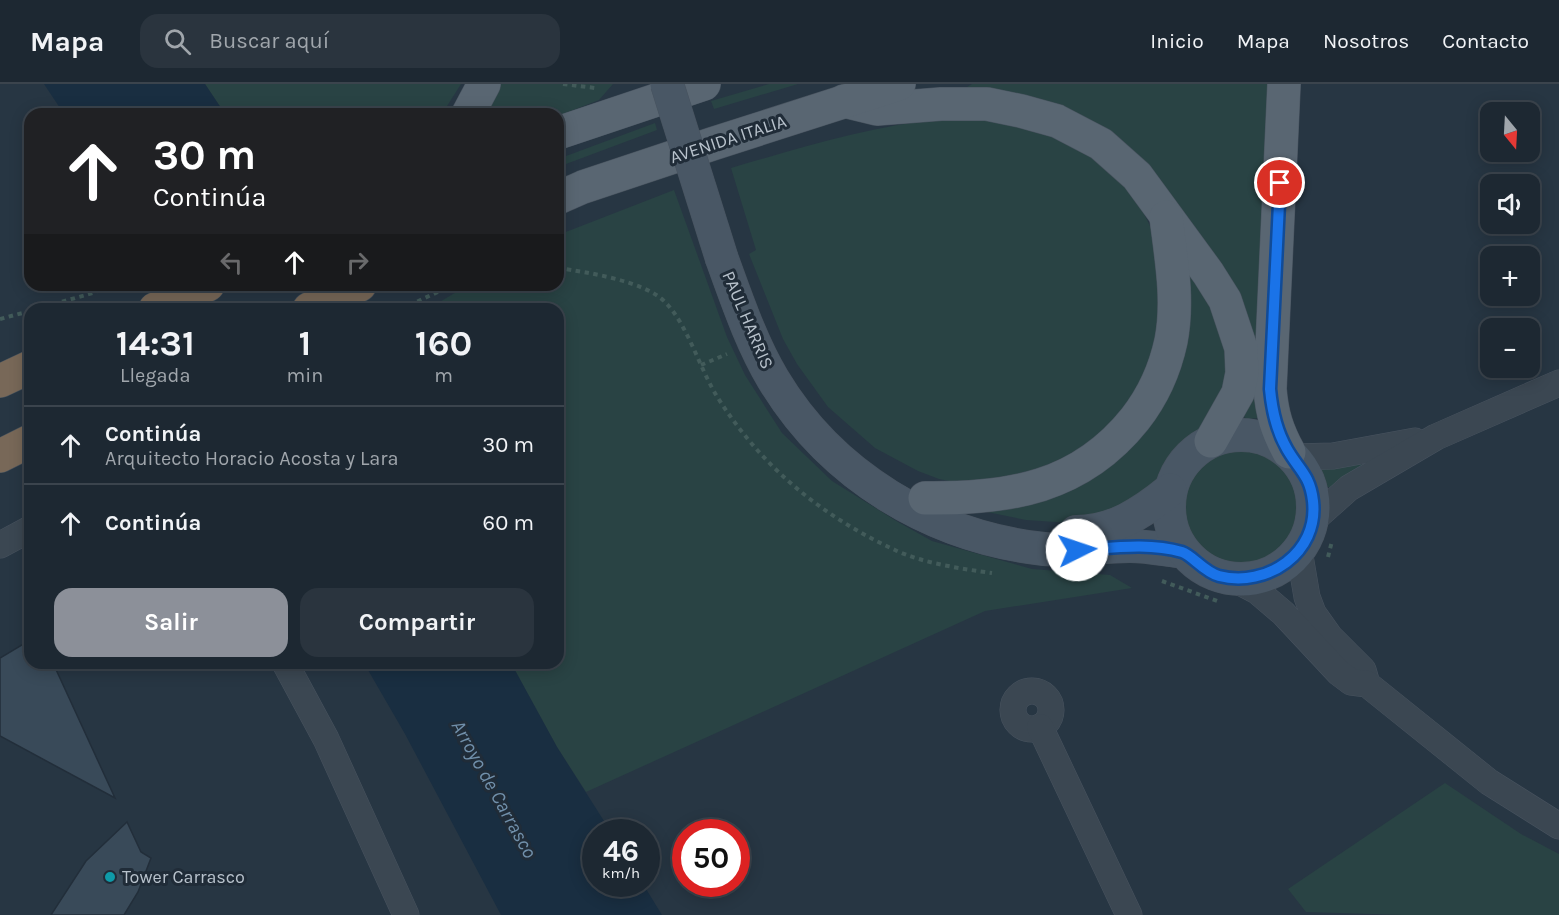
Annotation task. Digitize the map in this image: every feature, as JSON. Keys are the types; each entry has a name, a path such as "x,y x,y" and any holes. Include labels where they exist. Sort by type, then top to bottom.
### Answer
{"highway":[{"path":"168,303 195,291"},
{"path":"322,303 347,291"},
{"path":"0,381 24,370"},
{"path":"0,456 24,444"}],"main road":[{"path":"471,108 484,84"},
{"name":"PAUL HARRIS","path":"668,84 728,251 785,368 821,418 854,453 926,498 1005,526 1040,532 1105,530 1150,507 1170,490"},
{"name":"PAUL HARRIS","path":"684,84 744,320 774,380 812,434 842,464 868,484 906,506 956,530 1005,543 1077,550 1129,546 1184,552"},
{"path":"564,131 704,84"},
{"name":"AVENIDA ITALIA","path":"564,195 583,187 899,84"},
{"path":"1284,84 1271,409 1277,430 1291,455 1304,471 1311,487 1314,504 1312,520 1308,536 1299,550 1282,567 1260,577 1236,579 1217,576 1199,566 1184,552 1173,533 1168,512 1170,490 1185,461 1197,450 1211,441 1227,436 1243,435 1260,437 1275,443 1291,455"},
{"path":"844,101 878,109 941,104 987,104 1021,111 1057,121 1101,144 1137,176 1225,300 1241,348 1242,373 1238,393 1211,441"},
{"path":"926,498 965,499 1046,484 1078,470 1105,452 1127,428 1145,405 1162,374 1171,340 1175,304 1165,213"}],"street":[{"path":"1312,520 1349,488 1436,437 1559,383"},
{"path":"1291,455 1333,456 1436,437"},
{"path":"0,545 24,532"},
{"path":"1299,550 1307,597 1313,613 1330,637 1363,670 1367,684"},
{"path":"1236,579 1257,591 1283,613 1339,673 1351,682 1367,684 1489,782 1559,826"},
{"path":"288,669 326,739 406,915"},
{"path":"1040,728 1129,915"}],"path":[{"path":"57,303 97,291"},
{"path":"414,303 440,291"},
{"path":"0,320 24,313"},
{"path":"701,365 729,353"}],"green space":[{"path":"205,84 461,84 446,108 221,108"},
{"path":"499,84 613,84 599,100 564,114 564,108 486,108"},
{"path":"769,84 798,84 714,109 711,101"},
{"path":"972,84 1276,84 1259,418 1244,417 1251,402 1253,333 1246,311 1157,185 968,89 967,87"},
{"path":"942,119 988,120 1011,124 1056,137 1087,153 1122,183 1141,208 1155,236 1167,282 1143,394 1063,468 964,484 939,479 918,471 875,448 828,407 797,364 783,339 749,254 756,250 731,168 862,132"},
{"path":"655,123 657,130 564,165 564,157"},
{"path":"674,190 727,337 745,375 782,433 832,481 932,541 1032,569 1110,575 1132,588 985,611 586,792 557,747 514,669 564,669 564,303 438,303 458,291 564,291 564,233"},
{"path":"1188,272 1199,280 1234,364 1205,431 1181,448 1161,477 1134,503 1071,523 1026,520 987,512 1106,469 1145,432"},
{"path":"1237,447 1260,452 1279,465 1292,484 1297,507 1292,530 1279,549 1260,562 1237,567 1214,562 1195,549 1182,530 1177,507 1182,484 1195,465 1214,452"},
{"path":"1365,464 1330,488 1326,486 1319,471 1320,468"},
{"path":"1445,783 1521,834 1559,854 1559,915 1404,915 1306,912 1288,889"}],"water":[{"path":"44,84 205,84 221,108 60,108"},
{"name":"Arroyo de Carrasco","path":"367,669 514,669 557,747 603,819 582,819 582,897 651,897 662,915 501,915 405,734"}],"pier":[{"path":"170,291 330,291 335,303 175,303"}],"building":[{"path":"24,644 24,669 56,669 115,798 0,736 0,658"},
{"name":"Tower Carrasco","path":"127,822 141,852 151,858 138,892 124,915 51,915 86,861"}],"place":[{"name":"Tower Carrasco","path":"110,877"}],"route":[{"path":"1077,550 1129,546 1184,552 1199,566 1217,576 1236,579 1260,577 1282,567 1299,550 1308,536 1314,504 1311,487 1304,471 1289,452 1277,430 1271,409 1272,317 1280,183"}]}
